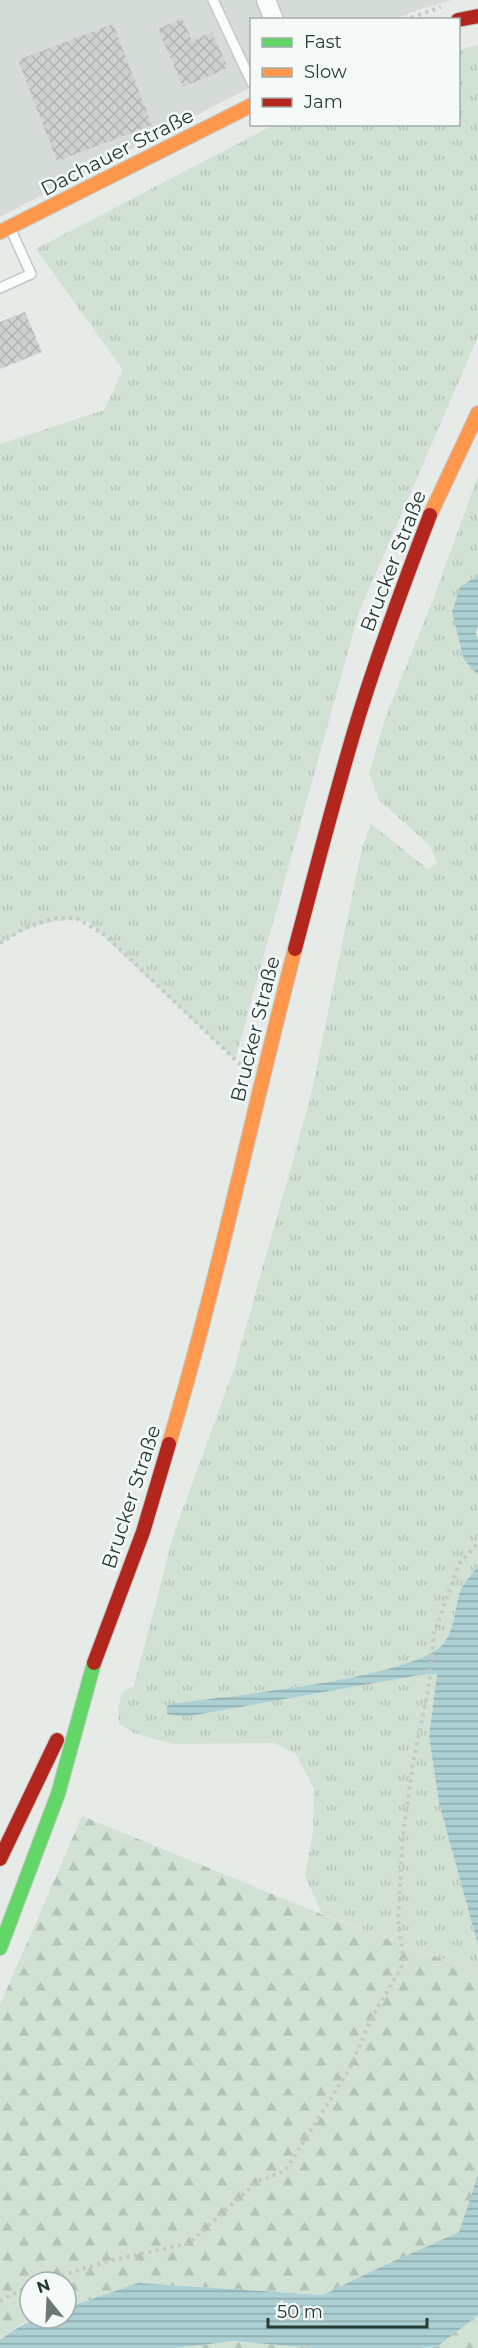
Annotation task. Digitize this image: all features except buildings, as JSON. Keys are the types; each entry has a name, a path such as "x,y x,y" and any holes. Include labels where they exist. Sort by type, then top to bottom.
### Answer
{"main road":[{"path":"460,20 478,16"},
{"name":"Dachauer Straße","path":"5,230 250,106"},
{"name":"Brucker Straße","path":"94,1663 143,1532 199,1343 260,1084 328,818 388,623 432,509 478,413"},
{"path":"0,1860 94,1663"},
{"path":"0,1948 58,1794 94,1663"}],"street":[{"path":"266,0 273,18"}],"lane":[{"path":"213,0 250,79"},
{"path":"0,288 31,274 5,230"}],"path":[{"path":"0,943 25,928 54,918 76,918 105,935 260,1084"},
{"path":"78,2270 189,2243 258,2181 285,2171 350,2068 372,2017 404,1963 398,1920 403,1834 413,1763 429,1685 434,1633 459,1564 478,1543"},
{"path":"0,2301 18,2291"}],"shaded area":[{"path":"0,0 452,0 398,18 250,18 250,88 0,217"}],"green space":[{"path":"478,45 478,337 359,612 235,1060 87,921 74,920 42,924 0,943 0,444 104,410 123,370 36,249 271,126 460,126 460,50"},
{"path":"478,476 478,575 460,587 464,660 478,675 478,1566 461,1589 447,1638 443,1644 425,1656 396,1667 318,1684 177,1703 167,1713 184,1717 420,1675 437,1674 429,1736 439,1803 478,1945 478,1972 322,1914 305,1875 313,1832 314,1789 296,1754 274,1743 173,1744 134,1733 119,1724 118,1709 122,1692 134,1686 173,1536 235,1366 310,1099 362,848 371,824 428,869 437,864 430,846 379,800 369,774 385,718 432,602"},
{"path":"82,1816 326,1916 478,1972 478,2175 460,2232 323,2295 138,2283 78,2304 78,2270 18,2270 18,2326 0,2340 0,2005"},
{"path":"478,2313 478,2348 422,2348 438,2346"},
{"path":"235,2341 312,2348 174,2348"}],"water":[{"path":"478,575 476,634 478,675 464,660 452,612 460,587"},
{"path":"478,1566 478,1945 439,1803 429,1736 437,1674 420,1675 184,1717 167,1714 167,1706 360,1676 396,1667 425,1656 443,1644 447,1638 461,1589"},
{"path":"478,2175 478,2313 438,2346 312,2348 235,2341 174,2348 0,2348 0,2340 18,2327 18,2330 78,2330 78,2304 138,2283 323,2295 459,2232"}],"traffic: fast":[{"path":"0,1948 58,1794 94,1663"}],"traffic: slow":[{"path":"0,232 250,106"},
{"path":"430,515 478,413"},
{"path":"169,1444 219,1259 295,949"}],"traffic: jam":[{"path":"460,20 478,16"},
{"path":"295,949 360,712 430,515"},
{"path":"94,1663 143,1532 169,1444"},
{"path":"0,1859 57,1740"}]}
